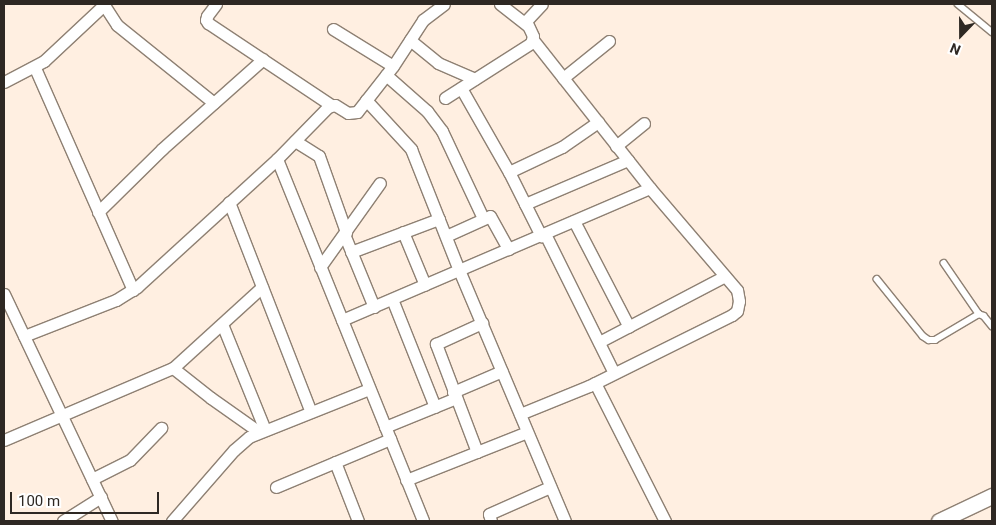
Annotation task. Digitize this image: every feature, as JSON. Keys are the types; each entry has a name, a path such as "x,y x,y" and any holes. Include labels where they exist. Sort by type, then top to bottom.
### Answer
{"street":[{"path":"216,4 207,16 206,20 208,23 331,105 353,114 390,71 423,20 444,4"},
{"path":"500,4 527,24"},
{"path":"520,414 594,383 732,315 739,306 739,295 725,276 650,188 534,41 527,24 528,17 542,4"},
{"path":"4,82 34,68 105,5 117,25 214,103"},
{"path":"333,29 390,71 427,111 442,130 483,218"},
{"path":"410,40 438,63 475,79"},
{"path":"445,98 534,41"},
{"path":"563,78 609,41"},
{"path":"98,212 162,149 262,59"},
{"path":"34,68 133,290"},
{"path":"461,88 543,235 614,373"},
{"path":"366,100 411,149 563,521"},
{"path":"24,336 116,300 133,290 277,159 331,105"},
{"path":"509,172 562,147 598,122"},
{"path":"616,146 644,123"},
{"path":"295,141 319,156 351,252 374,307"},
{"path":"277,159 423,521"},
{"path":"525,204 628,160"},
{"path":"320,268 380,183"},
{"path":"342,320 650,188"},
{"path":"229,202 311,412"},
{"path":"446,236 490,216 508,249"},
{"path":"351,252 439,219"},
{"path":"574,221 629,327"},
{"path":"403,232 425,285"},
{"path":"599,342 725,276"},
{"path":"4,440 173,368 262,287"},
{"path":"4,294 112,521"},
{"path":"392,299 435,407"},
{"path":"477,452 436,344 482,323"},
{"path":"222,324 262,431"},
{"path":"173,368 211,398 262,431"},
{"path":"385,427 435,407 454,395 502,371"},
{"path":"594,383 665,521"},
{"path":"172,521 241,442 262,431 369,389"},
{"path":"92,479 130,460 161,428"},
{"path":"406,480 527,432"},
{"path":"276,487 390,439"},
{"path":"336,462 358,521"},
{"path":"491,521 489,514 550,487"},
{"path":"938,521 992,496"},
{"path":"63,521 100,497"}],"lane":[{"path":"958,4 992,32"},
{"path":"944,263 980,314 992,326"},
{"path":"877,279 923,336 929,340 935,340 980,314"}]}
